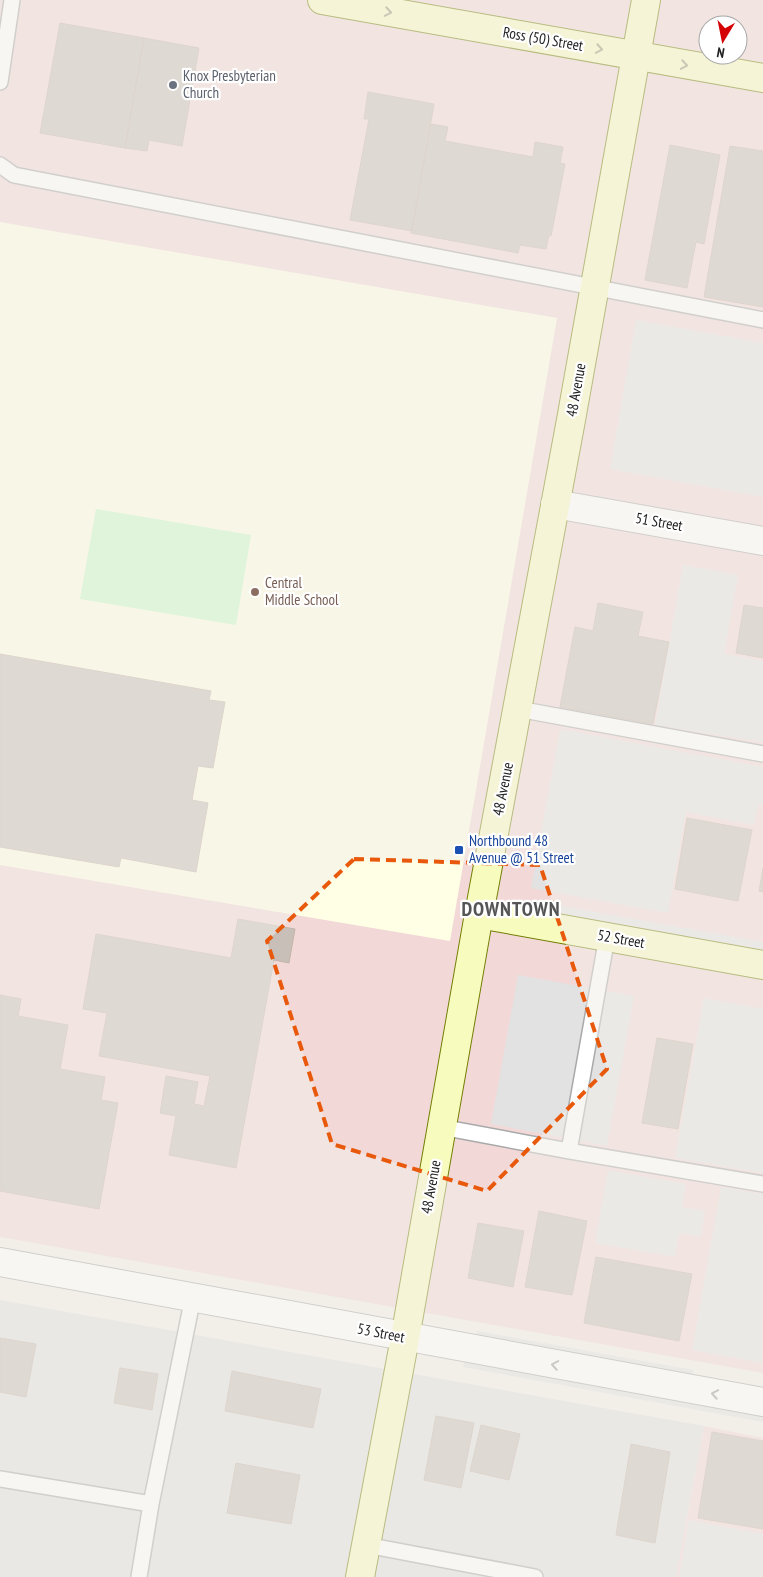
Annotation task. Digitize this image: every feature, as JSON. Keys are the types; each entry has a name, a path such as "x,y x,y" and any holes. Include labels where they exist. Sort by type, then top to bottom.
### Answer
{"street":[{"name":"Ross (50) Street","path":"322,0 763,78"},
{"name":"48 Avenue","path":"360,1577 405,1338 479,914 595,288 646,0"},
{"name":"51 Street","path":"555,504 763,541"},
{"name":"52 Street","path":"479,914 763,964"},
{"name":"53 Street","path":"0,1262 405,1338 763,1402"}],"lane":[{"path":"0,82 12,0"},
{"path":"0,165 14,175 763,320"},
{"path":"518,709 763,754"},
{"path":"569,1151 607,937"},
{"path":"441,1126 569,1151 763,1184"},
{"path":"139,1577 151,1504 193,1297"},
{"path":"0,1479 151,1504"},
{"path":"366,1545 535,1577"}],"highlighted area":[{"path":"354,859 540,865 607,1069 487,1191 332,1144 267,941"}],"shaded area":[{"path":"0,0 763,0 763,1373 0,1237"},
{"name":"Central Middle School","path":"0,222 557,318 450,941 0,865"},
{"path":"636,320 763,343 763,497 610,469"},
{"path":"683,565 738,575 724,654 763,661 763,742 655,725"},
{"path":"560,729 763,767 763,805 758,805 754,825 686,812 668,913 531,888"},
{"path":"550,904 763,942 763,953 549,914"},
{"path":"518,975 634,996 607,1146 491,1124"},
{"path":"704,998 763,1009 763,1173 675,1158"},
{"path":"608,1170 686,1184 682,1207 705,1211 701,1237 679,1233 675,1257 595,1243"},
{"path":"721,1187 763,1194 762,1363 692,1350"},
{"path":"0,1300 704,1426 676,1577 0,1577"},
{"path":"477,1331 693,1370 692,1380 475,1341"},
{"path":"465,1357 763,1412 763,1422 463,1367"},
{"path":"704,1426 763,1438 763,1577 676,1577"},
{"path":"689,1520 763,1534 763,1577 679,1577"}],"green space":[{"path":"96,509 251,535 236,625 80,599"}],"building":[{"path":"60,23 144,38 125,148 40,133"},
{"path":"144,38 199,48 182,146 149,140 147,151 125,148"},
{"path":"368,92 434,104 412,231 350,220 369,119 364,119"},
{"path":"431,124 448,127 445,141 533,157 535,142 563,147 560,163 565,164 551,236 549,235 546,249 520,245 518,253 411,233"},
{"path":"670,145 720,155 704,244 696,242 687,288 645,280"},
{"path":"730,146 763,151 763,307 704,297"},
{"path":"598,603 643,612 638,636 669,642 653,724 560,707 575,627 593,631"},
{"path":"744,605 763,608 763,658 736,653"},
{"path":"0,654 211,691 209,700 225,702 213,768 198,766 192,800 208,803 196,872 121,858 119,867 0,847"},
{"path":"687,818 752,830 738,901 675,889"},
{"path":"763,868 763,892 759,891"},
{"path":"238,919 295,929 289,963 274,960 236,1168 169,1155 176,1116 160,1113 166,1076 198,1082 194,1104 204,1106 210,1076 99,1056 107,1013 83,1009 96,934 231,958"},
{"path":"0,995 21,999 18,1016 68,1025 60,1069 105,1077 101,1100 118,1103 99,1209 0,1191"},
{"path":"657,1038 693,1044 678,1129 642,1123"},
{"path":"539,1211 587,1221 572,1295 525,1287"},
{"path":"478,1223 524,1231 513,1287 468,1278"},
{"path":"596,1257 692,1274 679,1341 584,1323"},
{"path":"0,1338 36,1344 26,1397 0,1392"},
{"path":"120,1368 158,1374 152,1410 114,1403"},
{"path":"232,1371 321,1389 313,1428 225,1411"},
{"path":"436,1416 474,1423 461,1488 424,1480"},
{"path":"481,1425 520,1434 509,1480 470,1471"},
{"path":"712,1432 763,1441 763,1529 698,1518"},
{"path":"631,1444 670,1452 655,1543 616,1535"},
{"path":"236,1463 300,1475 291,1524 227,1513"}],"place":[{"name":"Knox Presbyterian Church","path":"173,85"},
{"name":"Central Middle School","path":"255,592"},
{"name":"Northbound 48 Avenue @ 51 Street","path":"459,850"}],"district":[{"name":"DOWNTOWN","path":"511,909"}]}
